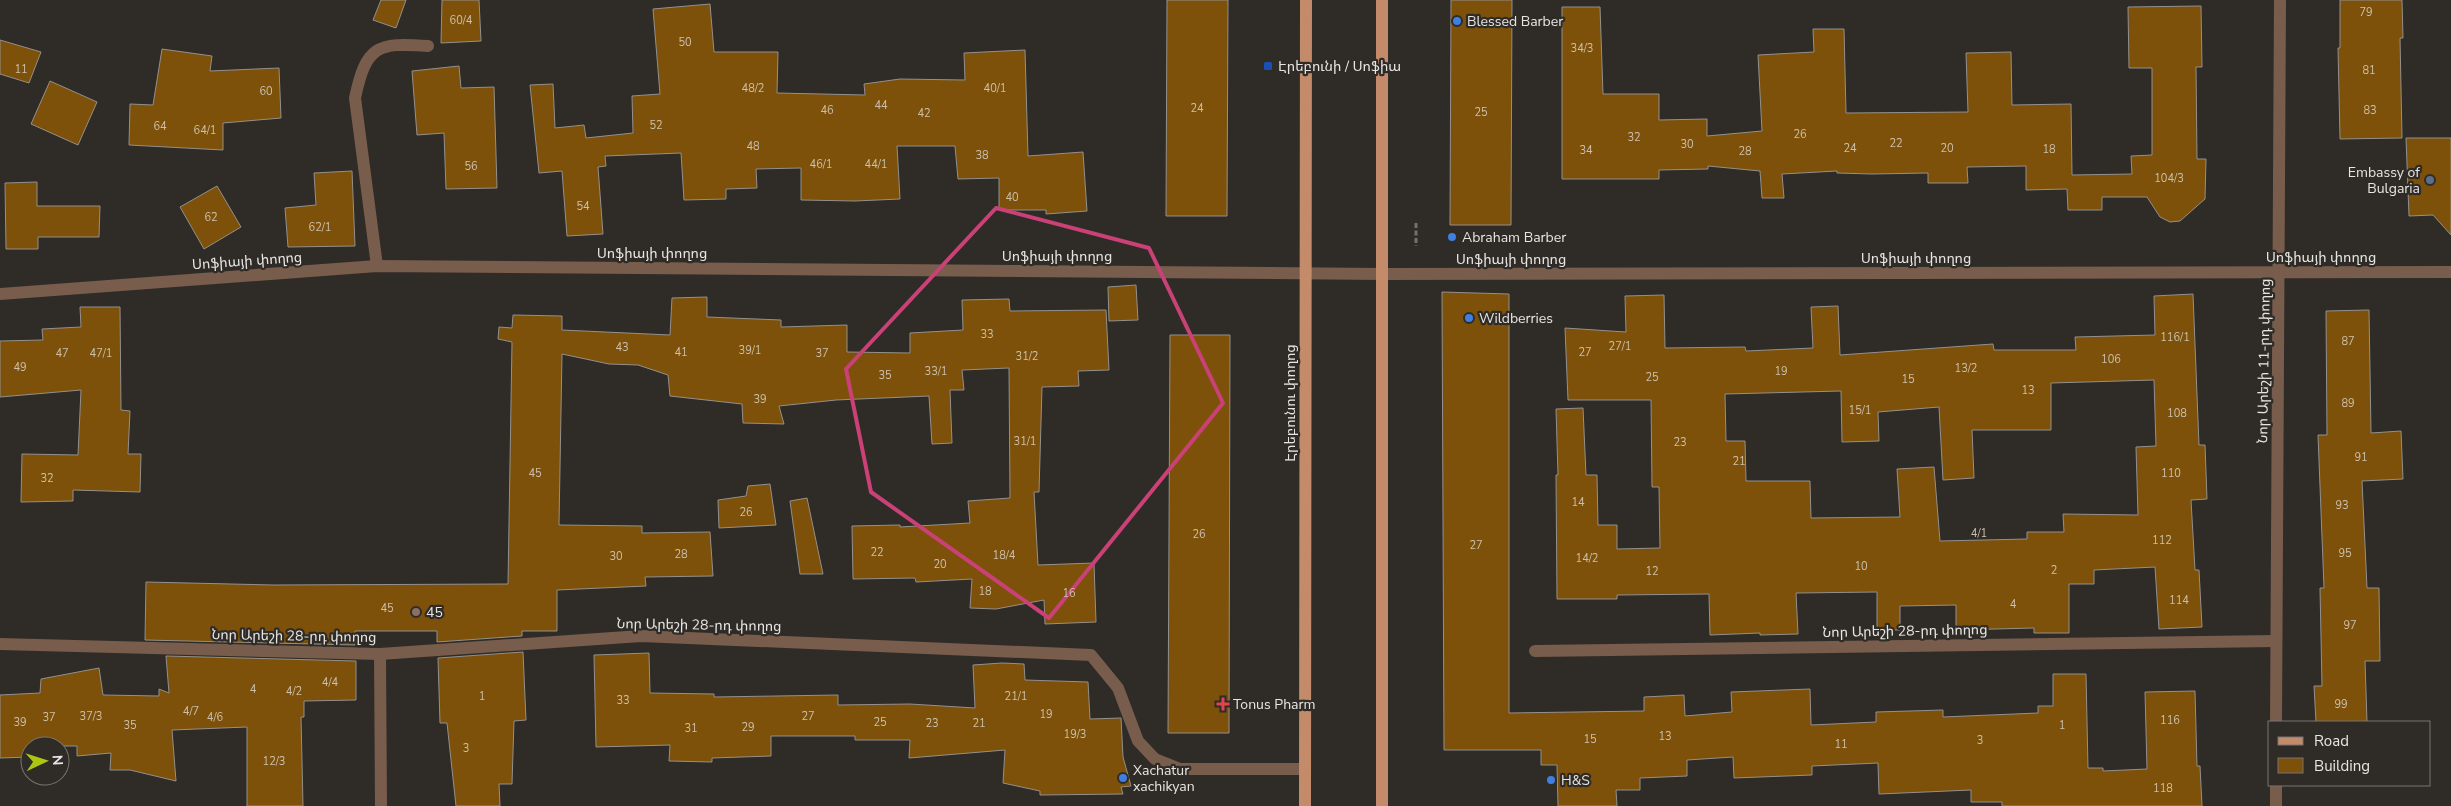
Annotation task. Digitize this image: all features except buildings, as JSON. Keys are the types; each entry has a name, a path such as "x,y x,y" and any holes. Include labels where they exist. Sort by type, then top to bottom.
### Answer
{"main road":[{"name":"Էրեբունու փողոց","path":"1305,806 1306,0"},
{"path":"1382,0 1382,806"}],"street":[{"name":"Նոր Արեշի 11-րդ փողոց","path":"2276,721 2280,271 2280,0"},
{"path":"377,266 355,98 360,76 366,60 376,50 403,44 428,46"},
{"name":"Սոֆիայի փողոց","path":"0,294 377,266 1382,274 2451,272"},
{"name":"Նոր Արեշի 28-րդ փողոց","path":"0,644 380,654 641,636 1091,655 1118,688 1138,741 1155,759 1180,769 1305,768"},
{"name":"Նոր Արեշի 28-րդ փողոց","path":"1535,651 2276,641"},
{"path":"380,654 381,806"},
{"path":"2276,786 2276,806"}],"path":[{"path":"1416,223 1416,246"}],"highlighted area":[{"path":"996,208 1149,248 1223,403 1049,618 871,492 846,369"}],"place":[{"name":"Blessed Barber","path":"1457,21"},
{"name":"Էրեբունի / Սոֆիա","path":"1268,66"},
{"name":"Embassy of Bulgaria","path":"2430,180"},
{"name":"Abraham Barber","path":"1452,237"},
{"name":"Wildberries","path":"1469,318"},
{"name":"45","path":"416,612"},
{"name":"Tonus Pharm","path":"1223,704"},
{"name":"Xachatur xachikyan","path":"1123,778"},
{"name":"H&S","path":"1551,780"}]}
